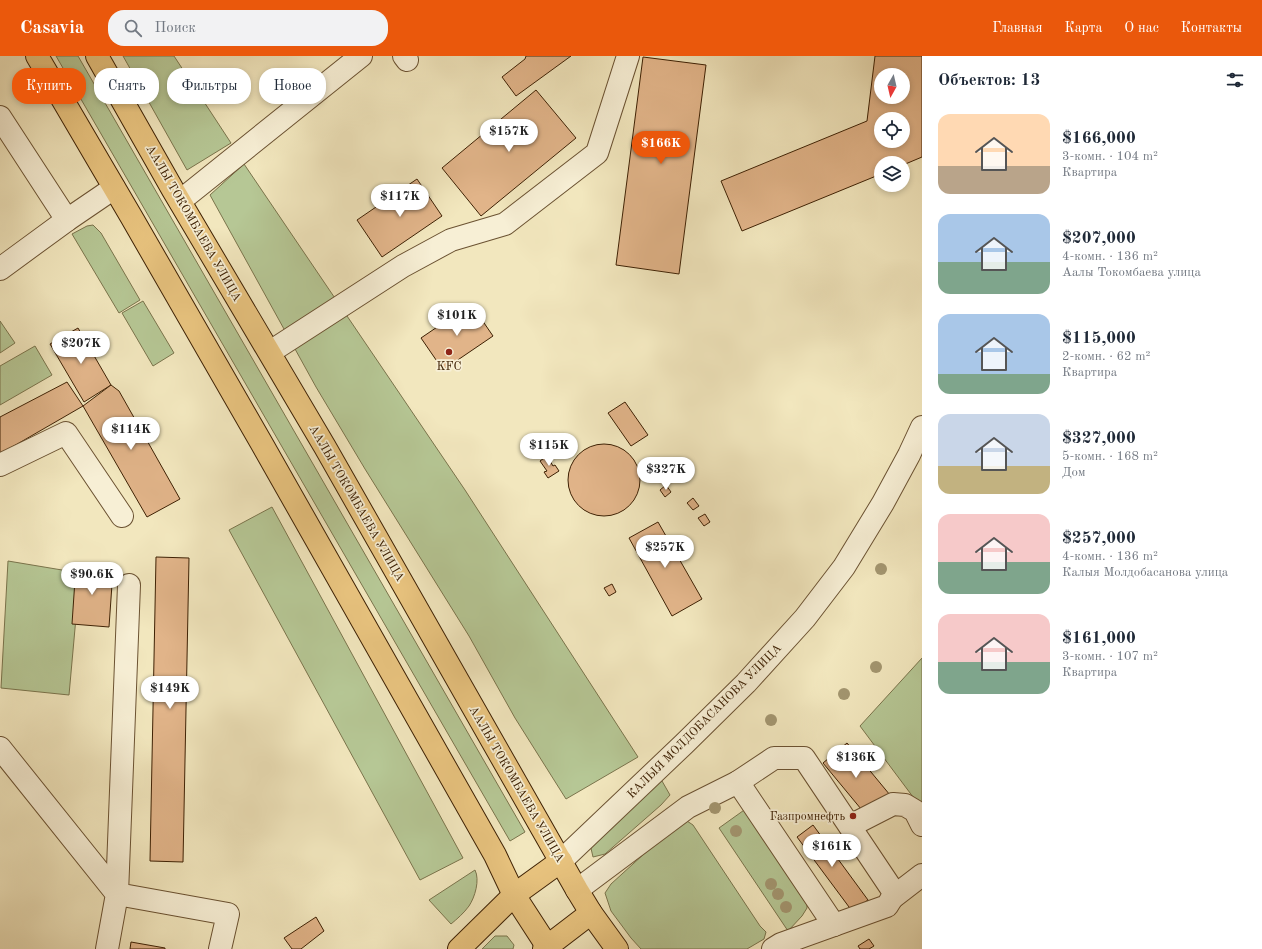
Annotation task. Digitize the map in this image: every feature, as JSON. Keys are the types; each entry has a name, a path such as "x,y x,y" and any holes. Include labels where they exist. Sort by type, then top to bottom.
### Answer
{"main road":[{"path":"37,56 262,444 495,855 514,895 547,948 591,913"},
{"name":"ААЛЫ ТОКОМБАЕВА УЛИЦА","path":"97,56 180,201 325,447 577,890 591,913 617,949"},
{"path":"460,949 514,895 561,861"}],"street":[{"path":"180,201 361,56"},
{"path":"270,352 410,262 451,240 506,224 597,153 628,56"},
{"path":"0,117 67,220"},
{"path":"0,269 114,188"},
{"name":"КАЛЫЯ МОЛДОБАСАНОВА УЛИЦА","path":"561,861 684,744 740,688 805,618 844,567 883,503 909,455 922,427"},
{"path":"0,465 66,433 122,516"},
{"path":"107,949 117,894 129,586"},
{"path":"0,748 117,894 228,914 220,949"},
{"path":"577,890 688,808 738,782 774,758 804,758 893,891 892,898"},
{"path":"738,782 834,925"},
{"path":"850,826 893,804 905,805 914,811 922,825"},
{"path":"773,949 781,944 887,906 892,898 922,875"}],"green space":[{"path":"56,56 78,56 85,68 63,68"},
{"path":"123,56 174,56 182,68 167,68 167,104 205,104 231,143 187,170 150,104 159,104 159,68 130,68"},
{"path":"86,70 94,84 94,104 106,104 525,832 510,841 84,104 86,104"},
{"path":"244,164 465,490 638,757 566,799 515,718 469,636 316,387 210,195"},
{"path":"93,225 101,233 140,300 119,313 72,234 87,226"},
{"path":"143,301 174,353 153,366 122,313"},
{"path":"0,321 15,343 0,353"},
{"path":"35,346 52,375 0,405 0,366"},
{"path":"272,507 463,858 420,880 229,530"},
{"path":"8,561 80,573 69,695 1,688"},
{"path":"922,658 922,809 860,726"},
{"path":"654,777 662,781 670,795 661,805 605,854 593,857 590,844"},
{"path":"747,808 807,895 807,908 802,916 788,931 719,828"},
{"path":"684,819 693,825 760,926 766,932 764,939 747,949 641,949 611,911 605,893 611,884"},
{"path":"475,870 477,883 473,898 465,911 451,924 429,900"},
{"path":"495,936 507,936 514,945 513,949 482,949"}],"building":[{"path":"526,56 571,56 516,96 502,77 525,59"},
{"path":"875,56 922,56 922,157 910,162 910,156 874,156 874,177 742,231 721,181 867,121"},
{"path":"643,57 706,65 679,274 616,265"},
{"path":"536,90 576,138 481,216 442,168"},
{"path":"417,179 442,216 382,257 357,220"},
{"path":"471,304 493,336 443,370 421,338"},
{"path":"78,328 111,385 84,402 50,344"},
{"path":"67,382 83,406 0,454 0,417"},
{"path":"111,385 119,391 180,499 147,517 83,406"},
{"path":"625,402 648,435 631,446 608,413"},
{"path":"604,444 624,450 634,460 640,480 634,500 624,510 604,516 584,510 574,500 568,480 574,460 584,450"},
{"path":"547,456 553,466 555,465 559,471 548,478 544,472 547,471 540,461"},
{"path":"666,485 671,492 665,497 660,490"},
{"path":"693,498 699,506 693,510 687,503"},
{"path":"705,514 710,522 704,526 698,518"},
{"path":"658,522 702,599 672,616 629,538"},
{"path":"156,557 189,558 183,862 150,861"},
{"path":"76,565 113,570 109,627 72,624"},
{"path":"612,584 616,592 609,596 604,588"},
{"path":"847,743 890,795 866,815 823,763"},
{"path":"813,825 868,900 852,911 797,837"},
{"path":"316,917 324,931 301,949 292,949 284,938"},
{"path":"869,939 874,946 869,949 860,949 858,946"},
{"path":"131,942 165,948 165,949 130,949"}],"place":[{"name":"KFC","path":"449,352"},
{"name":"Газпромнефть","path":"853,816"}]}
